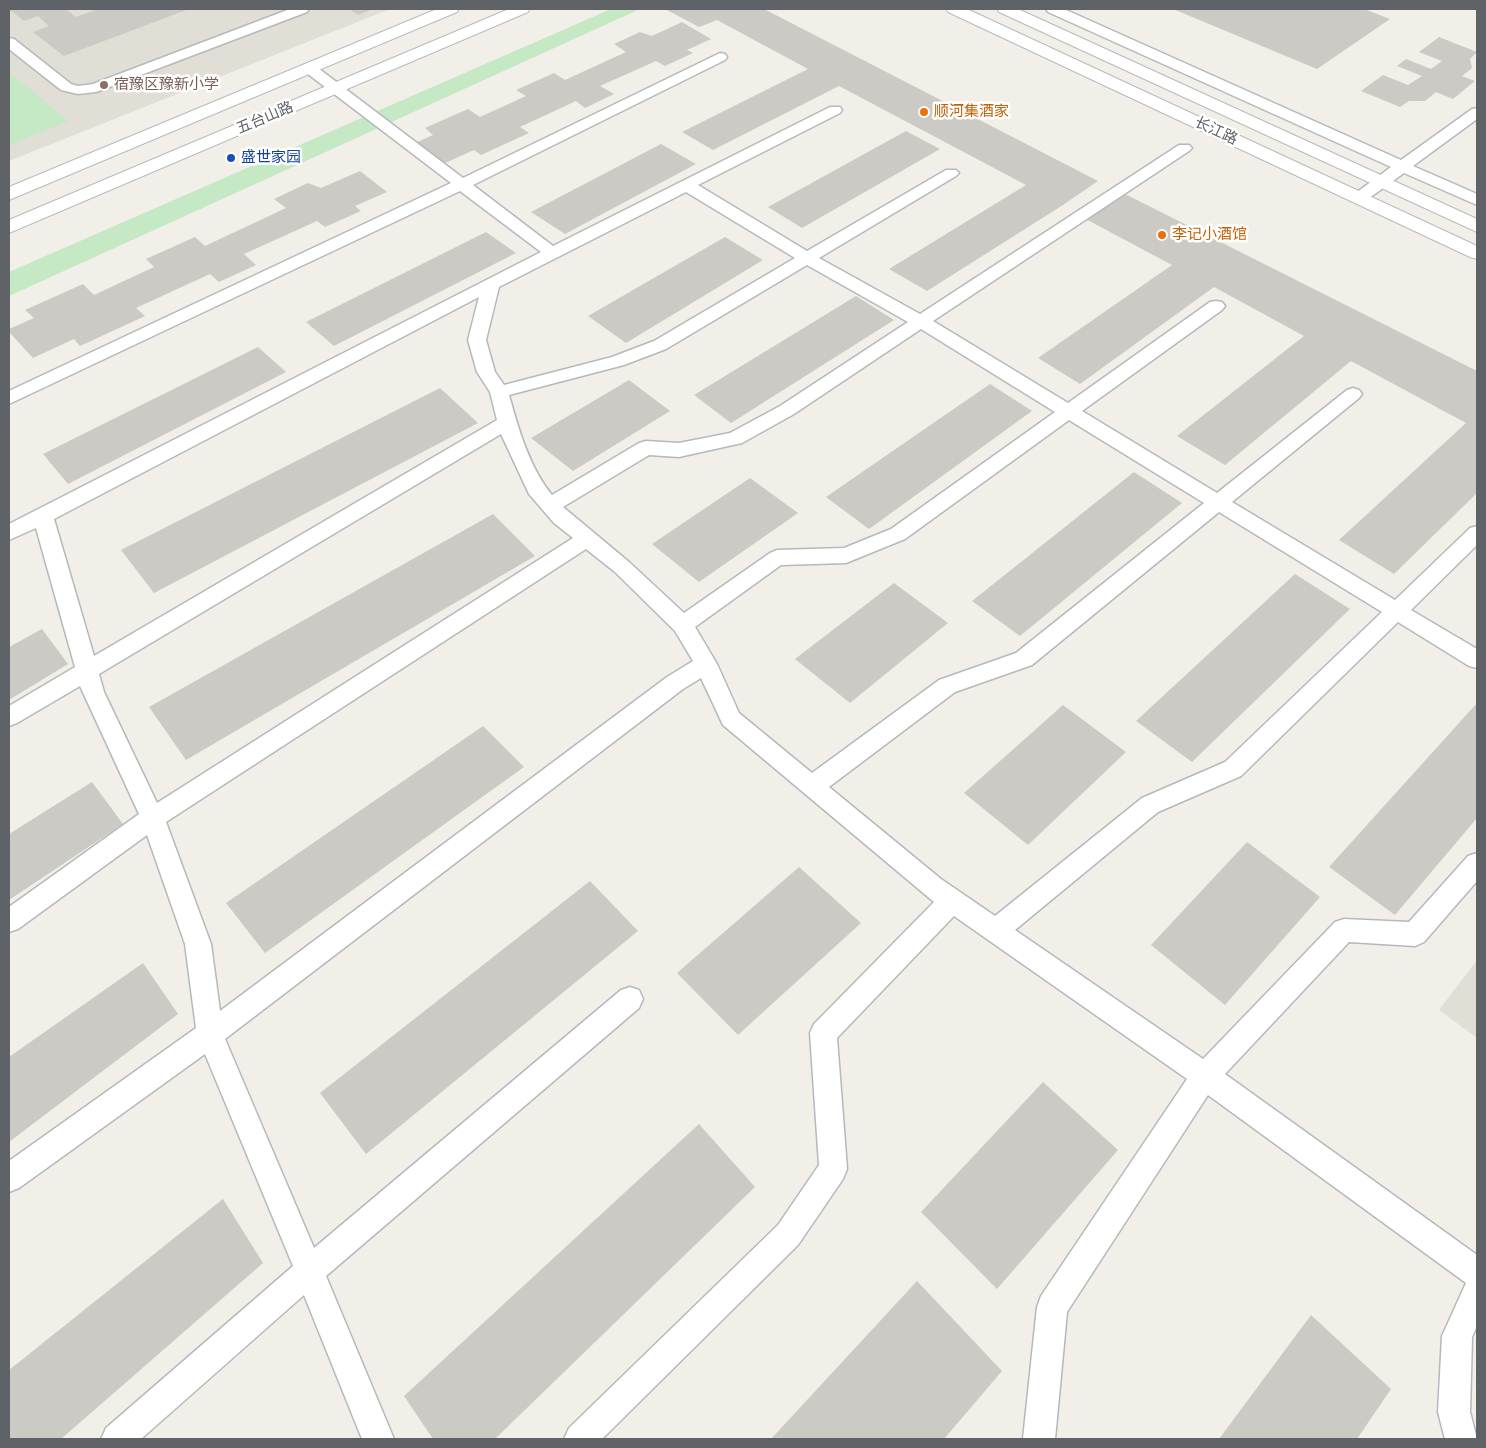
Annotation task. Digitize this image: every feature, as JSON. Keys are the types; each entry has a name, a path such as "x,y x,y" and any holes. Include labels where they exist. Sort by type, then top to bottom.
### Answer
{"street":[{"name":"五台山路","path":"9,227 522,9"},
{"name":"长江路","path":"954,9 1477,253"},
{"name":"五台山路","path":"9,194 445,10"},
{"name":"长江路","path":"1010,10 1477,226"}],"lane":[{"path":"9,42 66,87 78,90 96,88 302,9"},
{"path":"1053,9 1477,200"},
{"path":"9,398 460,185 720,57"},
{"path":"309,68 336,87 460,185 552,253"},
{"path":"9,533 491,284 834,110"},
{"path":"1358,198 1477,112"},
{"path":"550,505 646,448 679,450 735,438 787,410 1184,148"},
{"path":"499,392 618,361 660,344 951,172"},
{"path":"686,185 920,322 1477,660"},
{"path":"491,284 477,340 486,372 499,392 507,422 536,489 561,518 622,567 683,624 706,664 731,719 952,901 1205,1076 1477,1273"},
{"path":"683,624 776,558 846,555 898,534 1216,306"},
{"path":"812,787 947,686 1024,659 1353,394"},
{"path":"9,717 507,422"},
{"path":"43,516 93,692 153,818 198,944 210,1034 378,1439"},
{"path":"996,931 1150,805 1233,769 1477,533"},
{"path":"9,921 153,818 587,539"},
{"path":"9,1178 210,1034 675,683 706,664"},
{"path":"1039,1439 1052,1307 1205,1076 1344,930 1415,934 1477,864"},
{"path":"580,1439 788,1235 833,1169 823,1033 952,901"},
{"path":"117,1439 309,1271 630,998"},
{"path":"1461,1439 1454,1412 1457,1336 1477,1292"}],"shaded area":[{"name":"宿豫区豫新小学","path":"9,9 390,9 9,161"},
{"path":"1477,960 1477,1038 1439,1010"}],"green space":[{"path":"611,9 640,9 9,296 9,272"},
{"path":"9,72 68,121 9,145"}],"building":[{"path":"9,9 66,9 76,17 98,9 189,9 64,56 33,32 49,26 38,16 24,21"},
{"path":"349,9 373,9 358,15"},
{"path":"665,9 764,9 1098,181 927,291 889,269 1026,185 839,86 713,150 682,132 808,69 717,20 699,27"},
{"path":"1173,9 1364,9 1390,19 1317,69"},
{"path":"682,22 711,39 687,50 693,53 665,66 656,61 600,86 614,94 585,108 576,101 520,127 529,133 481,155 474,150 443,164 413,144 433,135 425,128 468,109 480,117 526,96 516,90 554,73 565,80 626,52 614,44 640,32 652,36"},
{"path":"1439,37 1477,52 1470,59 1472,68 1462,76 1475,81 1453,99 1436,92 1425,101 1409,101 1400,107 1361,91 1383,75 1408,85 1422,76 1397,66 1406,59 1431,69 1442,61 1419,52"},
{"path":"906,131 940,149 802,228 768,207"},
{"path":"661,144 696,164 565,234 531,212"},
{"path":"360,171 387,192 355,206 361,211 325,227 317,221 244,254 256,265 219,282 210,274 136,308 145,316 80,346 74,339 33,358 9,332 9,329 34,318 25,310 83,284 94,295 154,267 146,259 195,237 205,246 286,208 274,199 308,183 321,188"},
{"path":"1121,192 1477,371 1477,493 1394,574 1339,540 1466,423 1351,361 1225,465 1177,436 1304,336 1214,287 1080,384 1038,358 1172,265 1082,217"},
{"path":"486,232 516,253 334,346 306,322"},
{"path":"725,237 763,260 626,343 588,316"},
{"path":"856,296 894,320 731,423 694,395"},
{"path":"258,347 286,372 68,484 43,454"},
{"path":"629,380 670,411 573,471 531,438"},
{"path":"990,384 1032,411 869,529 826,497"},
{"path":"440,388 478,423 154,593 121,550"},
{"path":"1134,472 1182,503 1020,636 972,601"},
{"path":"750,478 798,513 699,582 652,544"},
{"path":"493,514 535,556 186,760 149,707"},
{"path":"1295,574 1350,609 1192,762 1136,721"},
{"path":"894,583 948,623 850,703 795,659"},
{"path":"42,629 68,664 9,700 9,647"},
{"path":"1477,703 1477,818 1395,915 1329,867"},
{"path":"1063,705 1126,752 1028,845 964,793"},
{"path":"483,726 524,767 265,953 226,903"},
{"path":"92,782 123,824 9,900 9,834"},
{"path":"1247,842 1320,897 1225,1005 1151,945"},
{"path":"799,867 861,923 738,1035 677,973"},
{"path":"590,881 638,931 366,1154 320,1093"},
{"path":"143,963 178,1014 9,1142 9,1057"},
{"path":"1043,1082 1118,1150 997,1289 921,1212"},
{"path":"699,1124 755,1187 495,1439 433,1439 404,1396"},
{"path":"223,1199 263,1263 61,1439 9,1439 9,1370"},
{"path":"917,1281 1002,1371 944,1439 771,1439"},
{"path":"1311,1315 1391,1389 1357,1439 1219,1439"}],"place":[{"name":"宿豫区豫新小学","path":"104,85"},
{"name":"顺河集酒家","path":"924,112"},
{"name":"盛世家园","path":"231,158"},
{"name":"李记小酒馆","path":"1162,235"}]}
